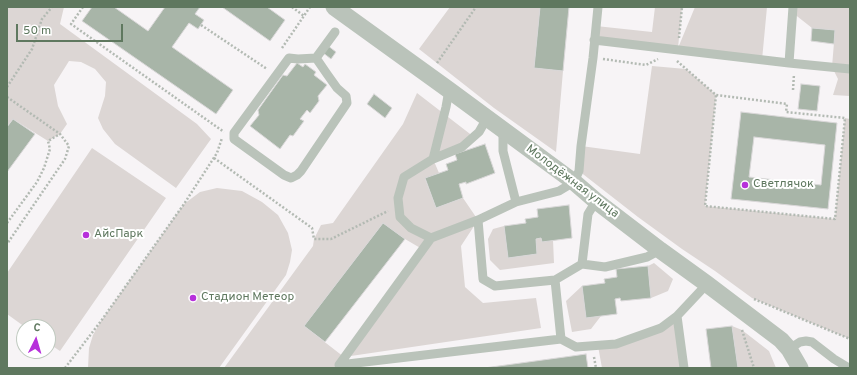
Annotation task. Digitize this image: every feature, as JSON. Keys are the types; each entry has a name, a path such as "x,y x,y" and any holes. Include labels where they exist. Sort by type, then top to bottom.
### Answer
{"street":[{"name":"Молодёжная улица","path":"334,7 574,182 596,201 660,250 708,284 789,348 800,368"}],"lane":[{"path":"337,366 431,238 478,220 516,202 559,191 574,182 579,171 598,7"},
{"path":"789,63 793,7"},
{"path":"316,58 335,32"},
{"path":"594,40 850,69"},
{"path":"289,58 316,58 337,88 346,96 347,103 301,170 297,175 291,178 284,175 234,139 234,133 289,58"},
{"path":"433,159 449,90"},
{"path":"431,238 411,228 400,217 398,198 404,177 433,159 462,147 480,132 487,118"},
{"path":"503,130 503,151 516,202"},
{"path":"582,264 588,214 596,201"},
{"path":"478,220 484,279 495,286 555,280 582,264 605,267 647,257 660,250"},
{"path":"555,280 561,339"},
{"path":"337,366 561,339 576,347 616,344 661,328 677,316 708,284"},
{"path":"677,316 684,368"},
{"path":"789,348 800,342 812,342 834,359 849,368"}],"path":[{"path":"7,87 32,48 42,19 52,7"},
{"path":"84,7 71,24 224,132"},
{"path":"292,7 304,16"},
{"path":"280,52 310,7"},
{"path":"436,65 476,7"},
{"path":"201,25 267,70 271,64"},
{"path":"716,95 787,104 786,112 846,118 835,219 705,206 716,95"},
{"path":"7,97 60,134 69,146 65,159 7,244"},
{"path":"65,368 184,204 217,153 224,132 228,126"},
{"path":"7,224 37,182 44,168 50,149 48,141 60,134"},
{"path":"214,158 312,228 314,240 331,238 399,206"},
{"path":"752,298 850,339"},
{"path":"737,326 742,330 754,368"}],"shaded area":[{"path":"7,7 64,7 60,24 197,124 211,139 176,188 115,144 103,129 98,118 105,96 106,82 95,69 81,62 69,61 54,85 58,106 67,124 60,134 48,141 13,119 7,126"},
{"path":"450,7 540,7 534,68 563,71 556,152 494,108 419,49"},
{"path":"655,7 682,7 678,48 695,7 767,7 762,60 594,40 596,26 652,32"},
{"path":"793,7 850,7 850,96 833,95 838,79 832,67 835,30 812,28 793,13"},
{"path":"652,66 686,69 716,95 705,206 835,219 845,118 850,119 850,339 752,298 638,217 579,171 581,146 640,154"},
{"path":"417,93 474,137 433,159 439,173 425,179 436,208 463,198 478,220 461,246 465,287 483,303 536,298 541,328 344,357 335,368 224,368 313,246 314,239 321,225 333,223 403,124","holes":["383,223 422,249 344,357 304,326"]},
{"name":"АйсПарк","path":"92,148 166,198 60,351 56,348 56,319 16,319 16,320 7,314 7,273"},
{"name":"Стадион Метеор","path":"217,188 242,191 262,202 278,215 288,233 292,250 286,275 219,368 88,368 89,348 93,335 101,321 184,204 200,192"},
{"path":"504,226 508,258 537,254 536,239 541,238 542,242 553,240 554,263 500,270 490,260 488,239 493,229"},
{"path":"654,263 673,279 668,291 651,298 648,266"},
{"path":"582,286 586,318 601,316 591,329 572,332 566,301"},
{"path":"677,316 684,368 602,368 598,346 616,344"},
{"path":"732,326 742,330 769,351 776,368 738,368"}],"building":[{"path":"92,7 114,7 148,31 165,7 200,7 195,14 204,20 198,29 189,23 172,47 233,90 216,114 82,21"},
{"path":"222,7 267,7 285,20 270,41"},
{"path":"540,7 569,7 563,71 534,68"},
{"path":"812,28 835,30 834,44 811,41"},
{"path":"327,45 336,52 331,59 322,52"},
{"path":"297,63 303,67 305,64 316,72 314,75 327,85 318,96 319,101 310,113 307,110 300,119 304,121 293,136 290,135 280,149 250,126 259,115 258,110 283,75 287,76"},
{"path":"801,84 820,86 817,111 798,109"},
{"path":"374,94 392,108 385,118 367,104"},
{"path":"741,112 837,123 828,209 731,199","holes":["754,137 825,145 821,185 749,177"]},
{"path":"13,119 35,134 7,172 7,127"},
{"path":"485,144 495,173 466,184 466,182 459,184 463,198 436,208 425,178 448,170 446,164 457,160 455,154"},
{"path":"569,205 572,238 542,242 541,238 536,239 537,254 508,258 504,226 526,223 525,219 538,217 537,209"},
{"path":"383,223 405,239 325,342 304,326"},
{"path":"648,266 651,298 621,301 620,298 615,299 617,314 586,318 582,286 605,283 604,279 617,277 616,269"},
{"path":"732,326 738,368 711,368 706,329"},
{"path":"586,354 588,368 484,368 572,356"}],"place":[{"name":"Светлячок","path":"745,185"},
{"name":"АйсПарк","path":"86,235"},
{"name":"Стадион Метеор","path":"193,298"}]}
